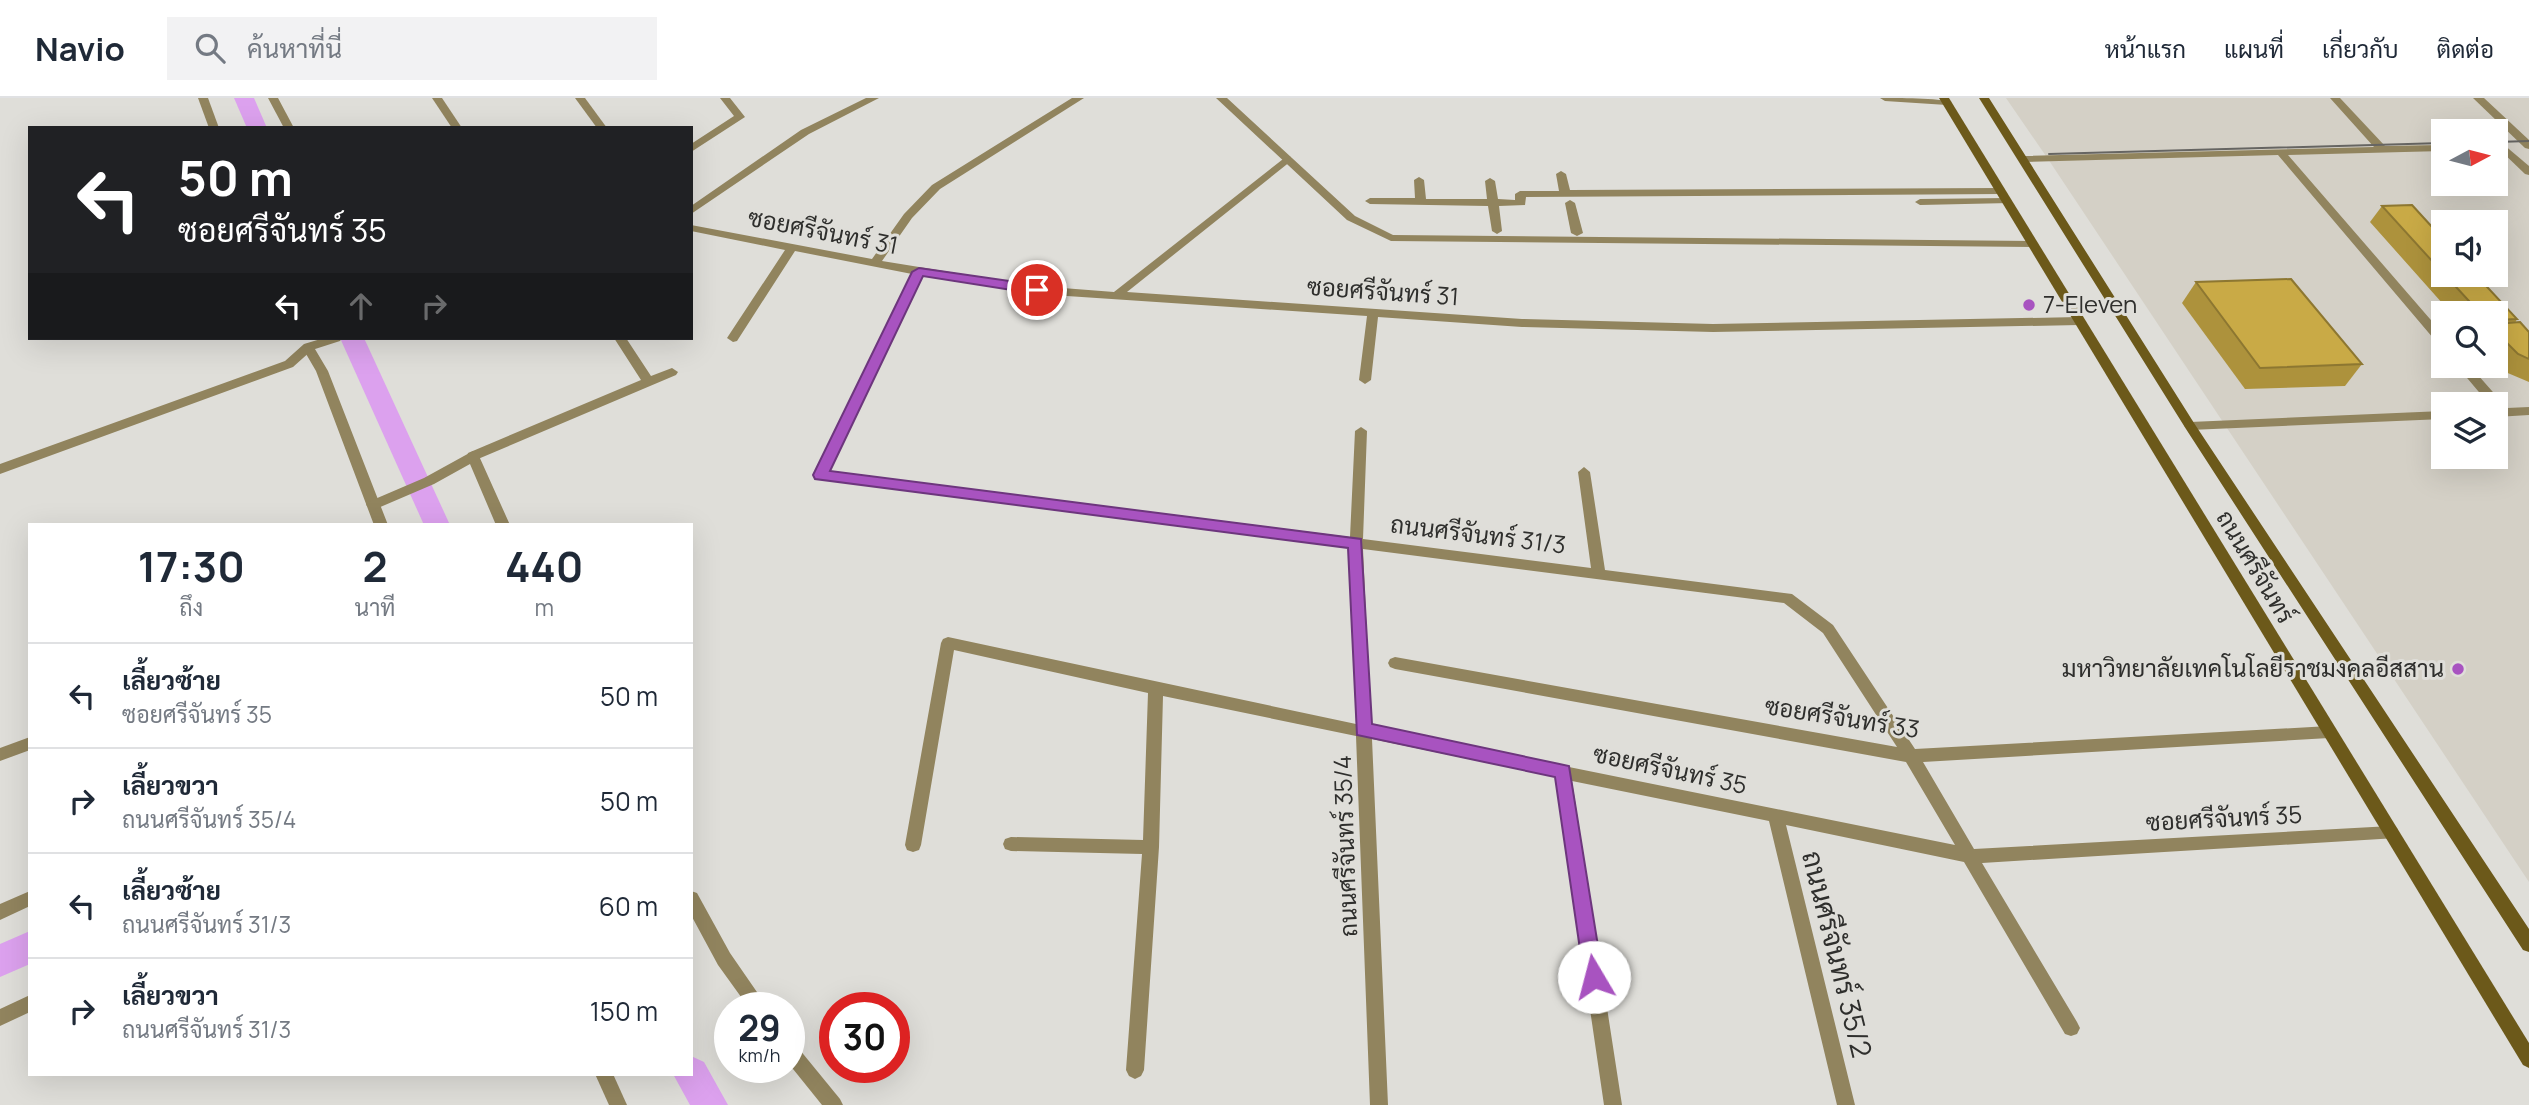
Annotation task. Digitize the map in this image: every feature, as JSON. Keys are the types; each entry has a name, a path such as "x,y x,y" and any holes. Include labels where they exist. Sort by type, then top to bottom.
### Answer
{"main road":[{"name":"ถนนศรีจันทร์","path":"1984,98 2190,426 2529,944"},
{"name":"ถนนศรีจันทร์","path":"1945,100 2529,1059"}],"street":[{"path":"203,98 213,126"},
{"path":"273,98 288,126"},
{"path":"437,98 456,126"},
{"path":"580,98 601,126"},
{"path":"693,148 740,117 725,98"},
{"path":"693,210 806,132 874,98"},
{"path":"875,263 908,216 936,187 1080,98"},
{"path":"1221,98 1351,218 1391,237 2032,244"},
{"path":"1885,98 1945,100"},
{"path":"2335,98 2384,150"},
{"path":"2478,98 2529,146"},
{"path":"2508,147 2529,146"},
{"path":"2024,159 2431,148"},
{"path":"2280,153 2431,328"},
{"path":"2508,154 2529,172"},
{"path":"1117,295 1287,159"},
{"path":"1561,174 1577,233"},
{"path":"1419,180 1421,202"},
{"path":"1490,181 1497,231"},
{"path":"1370,201 1521,203 1520,194 1567,199"},
{"path":"1535,202 1567,199 2003,196"},
{"name":"ซอยศรีจันทร์ 31","path":"693,228 919,272 1037,290 1522,323 1713,328 2079,321"},
{"path":"733,338 793,247"},
{"name":"ถนนศรีจันทร์ 31/3","path":"919,272 820,475 1787,598 1828,629 1972,856 2071,1028"},
{"path":"1365,380 1373,313"},
{"path":"297,340 307,347 322,371 380,523"},
{"path":"0,469 289,364 307,347 329,340"},
{"path":"621,340 648,382"},
{"path":"373,505 429,481 473,456 673,372"},
{"path":"2472,378 2483,392"},
{"path":"2508,412 2529,411"},
{"path":"2190,426 2431,416"},
{"name":"ถนนศรีจันทร์ 35/4","path":"1361,431 1356,543 1379,1105"},
{"path":"473,456 502,523"},
{"path":"1584,472 1598,572"},
{"name":"ซอยศรีจันทร์ 35","path":"913,845 948,643 1156,690 1972,856 2391,832"},
{"name":"ซอยศรีจันทร์ 33","path":"1395,663 1911,756 2329,732"},
{"path":"1135,1070 1151,847 1156,690"},
{"path":"0,755 28,744"},
{"path":"1563,771 1613,1105"},
{"name":"ถนนศรีจันทร์ 35/2","path":"1776,816 1846,1105"},
{"path":"1010,844 1151,847"},
{"path":"0,912 28,899"},
{"path":"693,902 724,960 747,992"},
{"path":"0,1018 28,1004"},
{"path":"805,1070 834,1105"},
{"path":"605,1076 618,1105"}],"shaded area":[{"name":"มหาวิทยาลัยเทคโนโลยีราชมงคลอีสสาน","path":"2006,98 2529,98 2529,882 2048,159"}],"building":[{"path":"2412,205 2431,226 2431,260 2382,206"},
{"path":"2291,279 2362,364 2260,368 2196,282"},
{"path":"2456,287 2487,287 2500,301 2469,301"},
{"path":"2508,309 2517,319 2508,319"},
{"path":"2520,322 2529,332 2529,359 2518,354 2508,344 2508,323"}],"waterway":[{"path":"244,98 256,126"},
{"path":"353,340 436,523"},
{"path":"0,961 28,948"},
{"path":"692,1076 710,1105"}],"tram line":[{"path":"2508,142 2529,141"},
{"path":"2049,154 2431,143"}],"place":[{"name":"7-Eleven","path":"2029,305"},
{"name":"มหาวิทยาลัยเทคโนโลยีราชมงคลอีสสาน","path":"2458,669"}],"route":[{"path":"1037,290 919,272 820,475 1356,543 1363,730 1563,771 1594,977"}]}
